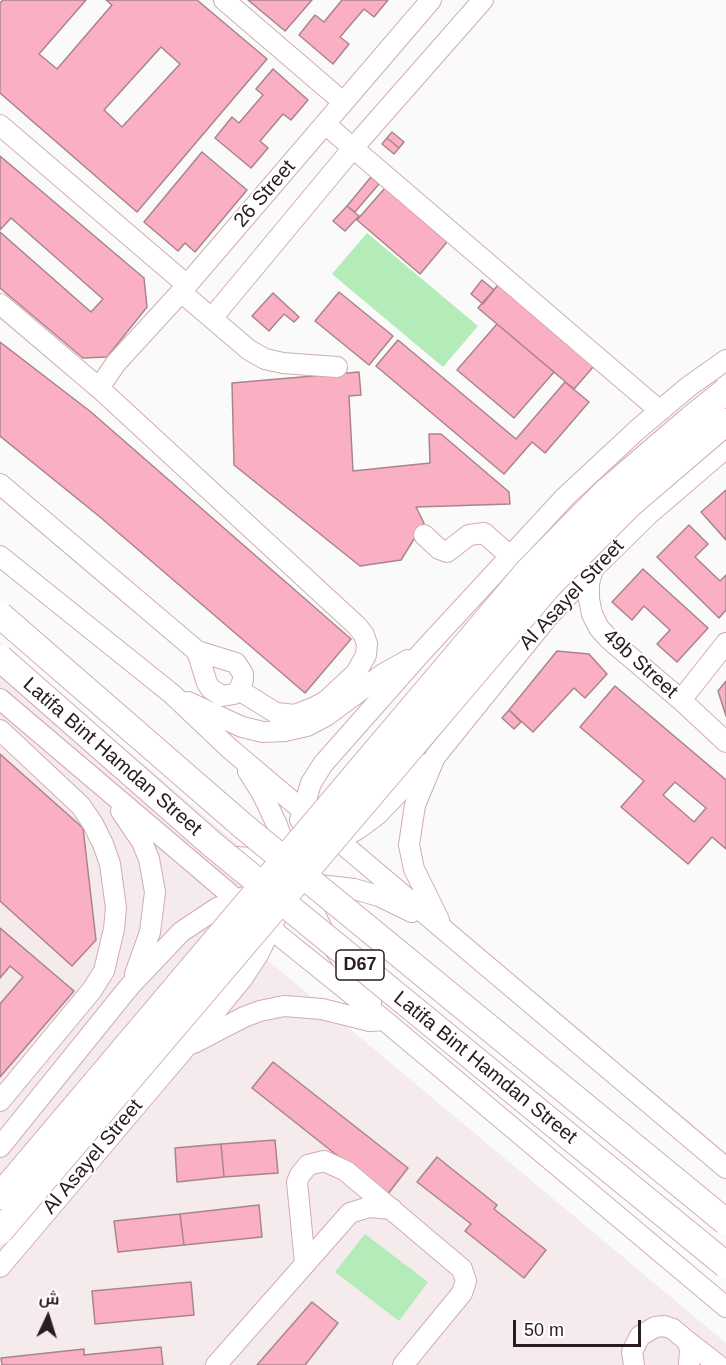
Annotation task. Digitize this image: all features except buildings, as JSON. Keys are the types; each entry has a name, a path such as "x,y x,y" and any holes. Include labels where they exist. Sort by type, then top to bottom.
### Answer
{"main road":[{"path":"0,1196 530,570 607,492 726,391"},
{"path":"0,1231 543,592 630,504 726,422"},
{"name":"Latifa Bint Hamdan Street","path":"0,615 243,826 726,1222"},
{"name":"Latifa Bint Hamdan Street","path":"0,658 213,845 726,1265"}],"street":[{"path":"224,0 343,102"},
{"name":"26 Street","path":"99,388 116,363 184,289 431,0"},
{"path":"212,318 352,148 483,0"},
{"path":"325,124 660,411"},
{"path":"0,125 249,350 265,359 283,363 338,368"},
{"path":"0,304 99,388 364,635 367,645 366,655 356,673 326,702 315,707 295,715 276,713 238,690"},
{"path":"293,855 302,809 311,783 323,764 565,496 660,411 726,360"},
{"name":"Al Asayel Street","path":"435,757 547,618 593,569 648,515 726,448"},
{"path":"0,484 197,651 236,663 243,674 243,680 234,694 222,696 211,689 197,651"},
{"path":"424,534 439,549 447,552 469,535 476,532 484,533 510,556"},
{"path":"0,556 172,694 229,748 726,1168"},
{"name":"49b Street","path":"593,569 589,584 589,599 592,614 599,628 726,742"},
{"path":"681,700 726,643"},
{"path":"172,694 242,727 263,732 285,731 307,726 326,716 383,674 421,653"},
{"path":"0,699 105,790 726,1307"},
{"path":"0,730 81,806 87,815 103,843 110,864 116,908 114,929 104,971 92,990 0,1101"},
{"path":"229,748 263,795 293,855 326,935 384,1020"},
{"path":"105,790 125,795 178,836 207,851 222,856 263,859 293,855 338,840 377,815 429,760 435,757"},
{"path":"435,757 415,805 409,845 414,869 442,928"},
{"path":"105,790 142,842 153,877 155,892 150,932 129,987"},
{"name":"Al Asayel Street","path":"0,1267 186,1047 252,965 279,909 293,855"},
{"path":"0,1147 129,987 181,932 217,908 237,899 304,884 354,889 379,896 442,928"},
{"path":"186,1047 244,1017 284,1006 322,1009 370,1021 384,1020"},
{"path":"304,1263 297,1188 300,1175 308,1165 316,1161 324,1161 346,1171 462,1269 466,1281 462,1293 403,1365"},
{"path":"346,1171 350,1191 350,1213"},
{"path":"216,1365 350,1213 369,1207 392,1209"},
{"path":"633,1364 632,1352 635,1343 647,1330 664,1326 673,1329 718,1365"},
{"path":"687,1341 690,1349 689,1365"}],"shaded area":[{"path":"0,642 274,875 229,928 726,1343 726,1365 0,1365"}],"green space":[{"path":"367,233 478,326 443,367 332,274"},
{"path":"365,1234 428,1282 399,1321 335,1272"}]}
